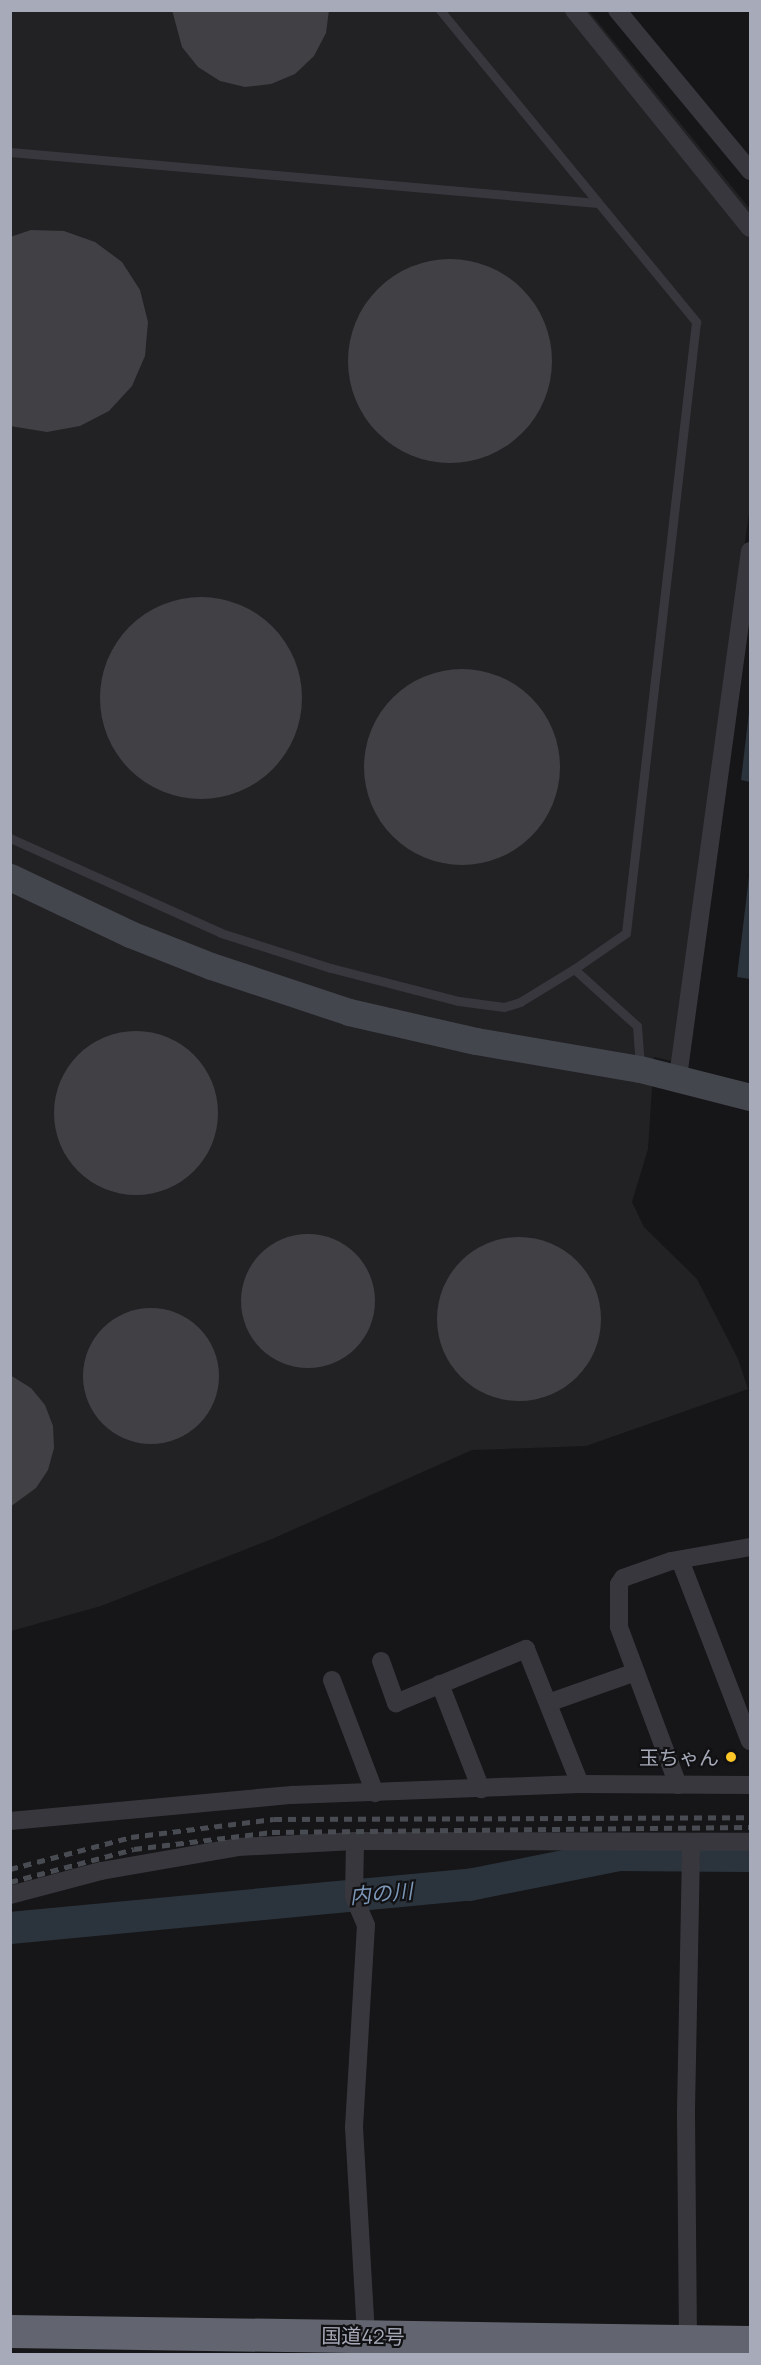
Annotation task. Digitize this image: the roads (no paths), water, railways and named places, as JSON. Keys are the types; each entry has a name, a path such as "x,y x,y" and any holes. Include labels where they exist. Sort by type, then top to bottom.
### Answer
{"highway":[{"name":"国道42号","path":"11,2332 202,2344 750,2342"}],"street":[{"path":"574,10 750,228"},
{"path":"617,10 750,171"},
{"path":"678,1077 750,551"},
{"path":"10,877 161,946 338,1008 476,1041 678,1077 750,1097"},
{"path":"678,1785 619,1627 619,1584 623,1578 680,1560 750,1547"},
{"path":"680,1560 750,1741"},
{"path":"381,1661 396,1703 526,1649 580,1784"},
{"path":"548,1703 636,1672"},
{"path":"332,1680 375,1793"},
{"path":"440,1684 481,1789"},
{"path":"10,1821 292,1795 580,1784 750,1785"},
{"path":"355,1842 354,1897 366,1925 354,2127 380,2342"},
{"path":"10,1895 101,1871 238,1847 355,1842 750,1842"},
{"path":"688,2343 686,2111 691,1842"}],"lane":[{"path":"10,838 221,933 331,968 459,1001 504,1007 520,1002 574,969 626,933 696,322 440,10"},
{"path":"10,152 598,203"},
{"path":"574,969 637,1026 640,1069"}],"waterway":[{"name":"内の川","path":"10,1928 469,1885 619,1855 750,1856"}],"railway":[{"path":"10,1869 131,1837 274,1819 750,1817"},
{"path":"10,1882 134,1849 272,1832 750,1827"}],"place":[{"name":"玉ちゃん","path":"731,1757"}]}
